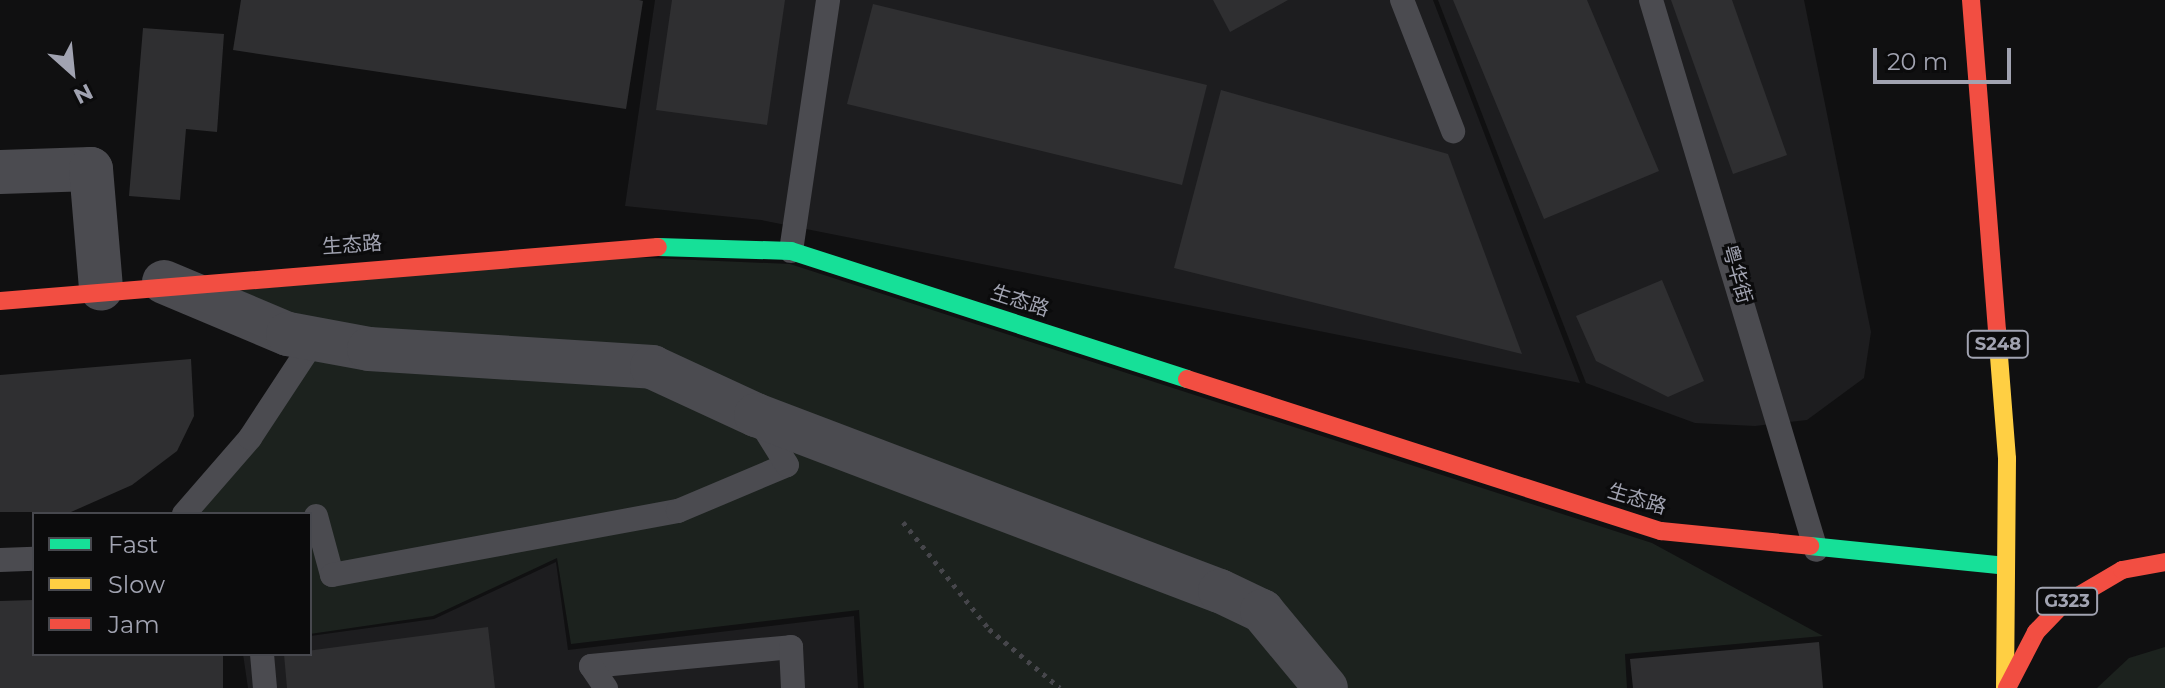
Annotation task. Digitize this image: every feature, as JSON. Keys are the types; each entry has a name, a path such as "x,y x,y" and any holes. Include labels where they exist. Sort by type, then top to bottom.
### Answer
{"main road":[{"name":"S248","path":"1971,0 2007,459 2006,688"},
{"name":"生态路","path":"0,301 164,282 628,246 791,251 1661,531 1816,550 2006,566"},
{"name":"G323","path":"2006,688 2036,632 2061,606 2122,570 2165,562"}],"street":[{"path":"0,172 91,169 101,289"},
{"path":"164,282 315,339 652,367 756,415 1220,591 1262,611 1326,688"}],"lane":[{"path":"791,251 828,0"},
{"path":"1402,0 1453,131"},
{"name":"粤华街","path":"1651,0 1816,550"},
{"path":"186,512 250,438 315,339"},
{"path":"316,516 332,575 678,511 787,465 756,415"},
{"path":"0,560 32,559"},
{"path":"586,677 791,647 793,688"},
{"path":"262,656 265,688"},
{"path":"586,677 606,688"}],"path":[{"path":"899,517 989,629 1060,688"}],"shaded area":[{"path":"655,0 1433,0 1580,383 761,220 625,206"},
{"path":"1438,0 1804,0 1871,332 1864,378 1807,420 1755,426 1695,423 1586,383"},
{"path":"626,257 790,264 1652,543 1823,636 1625,654 1627,688 1341,688 1299,635 654,355 372,338 220,292"},
{"path":"315,343 594,363 1253,621 1308,688 864,688 859,610 571,644 557,558 433,616 312,634 312,512 191,512"},
{"path":"556,562 568,650 854,616 858,688 248,688 243,656 312,656 312,636 434,619"},
{"path":"2165,647 2165,688 2097,688 2129,658"}],"building":[{"path":"241,0 643,1 626,109 233,50"},
{"path":"672,0 785,0 767,125 656,110"},
{"path":"1213,0 1288,0 1230,32"},
{"path":"1453,0 1587,0 1659,171 1544,219"},
{"path":"1671,0 1732,0 1787,155 1733,174"},
{"path":"873,4 1207,85 1182,185 847,104"},
{"path":"143,28 224,34 217,132 186,129 180,200 129,196"},
{"path":"1221,90 1448,154 1522,354 1174,268"},
{"path":"1662,280 1704,381 1668,397 1596,361 1576,316"},
{"path":"191,359 194,416 177,451 132,485 71,512 0,512 0,375"},
{"path":"32,600 32,656 223,656 223,688 0,688 0,601"},
{"path":"488,627 495,688 287,688 284,656 312,656 312,650"},
{"path":"1819,642 1823,688 1633,688 1630,659"}],"traffic: fast":[{"path":"658,247 791,251 1187,379"},
{"path":"1810,546 2006,566"}],"traffic: slow":[{"path":"1997,331 2007,459 2005,688"}],"traffic: jam":[{"path":"1971,0 1997,331"},
{"path":"0,301 658,247"},
{"path":"1187,379 1661,531 1810,546"},
{"path":"2007,688 2036,632 2061,606 2122,570 2165,562"}]}
